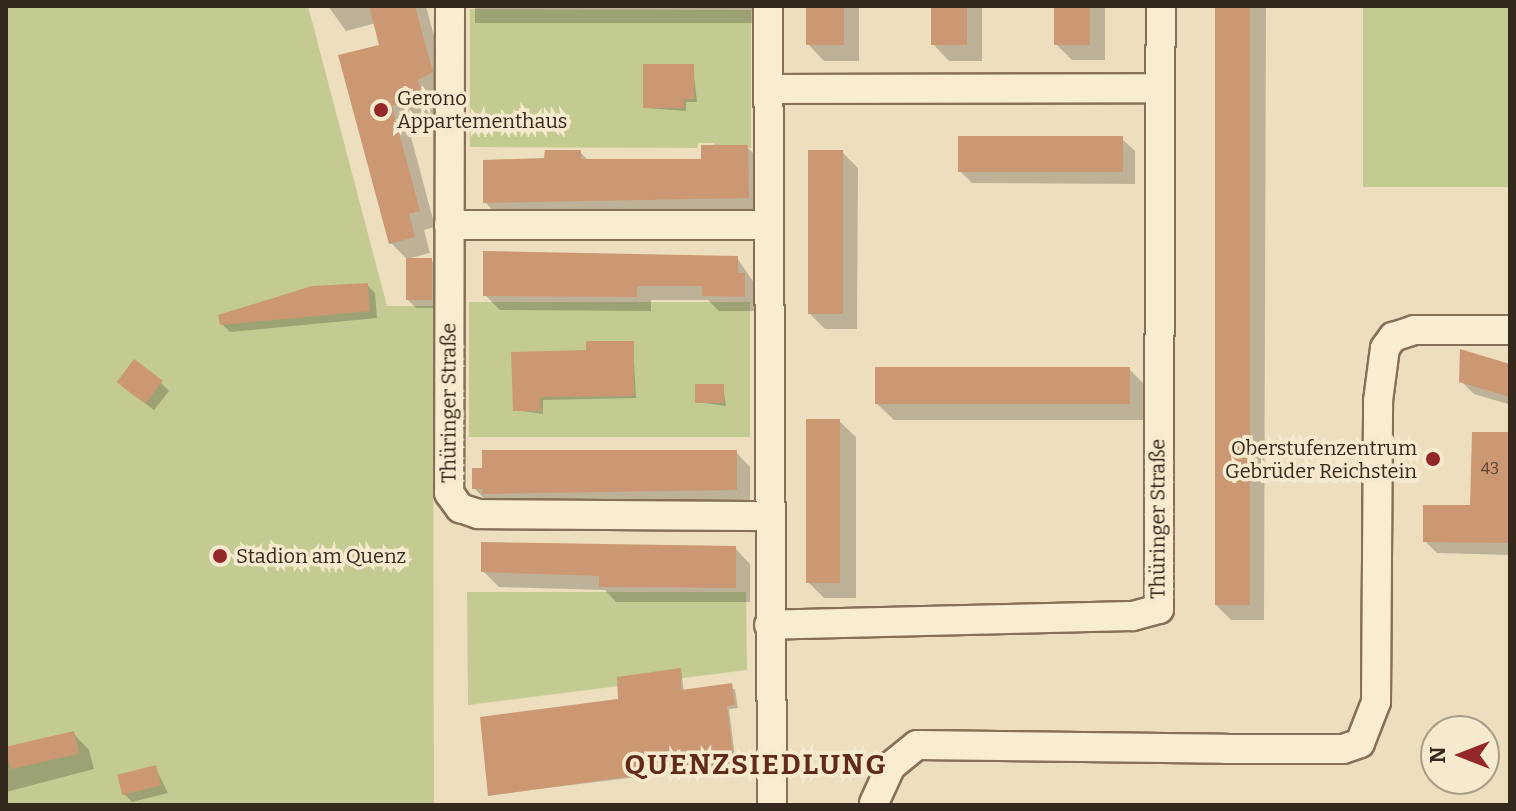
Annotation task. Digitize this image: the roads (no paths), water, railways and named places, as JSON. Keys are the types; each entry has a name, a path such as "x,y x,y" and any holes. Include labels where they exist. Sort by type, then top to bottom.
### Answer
{"street":[{"name":"Thüringer Straße","path":"450,6 449,493 460,508 478,514 769,516"},
{"path":"768,6 772,805"},
{"name":"Thüringer Straße","path":"769,625 1132,616 1159,609 1161,6"},
{"path":"768,89 1160,88"},
{"path":"449,225 768,225"},
{"path":"874,803 891,766 917,745 1314,749 1360,743 1376,702 1378,401 1385,348 1393,337 1414,330 1510,330"}],"place":[{"name":"Gerono Appartementhaus","path":"381,110"},
{"name":"Oberstufenzentrum Gebrüder Reichstein","path":"1433,459"},
{"name":"Stadion am Quenz","path":"220,556"}],"district":[{"name":"QUENZSIEDLUNG","path":"756,765"}]}
